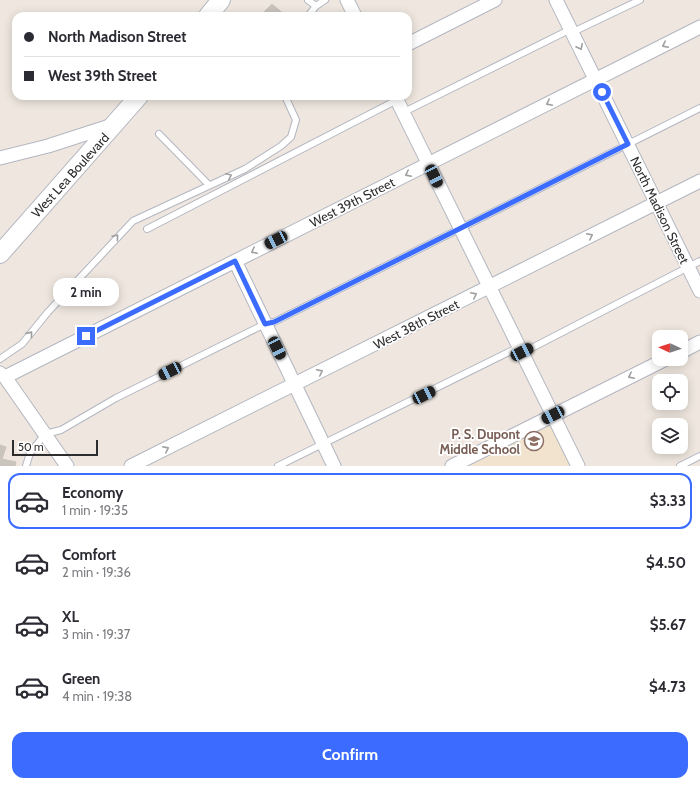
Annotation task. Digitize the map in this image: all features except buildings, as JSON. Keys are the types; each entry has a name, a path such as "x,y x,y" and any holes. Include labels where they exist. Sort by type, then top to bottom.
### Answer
{"street":[{"path":"211,12 221,0"},
{"path":"347,0 353,12"},
{"path":"412,42 495,0"},
{"name":"North Madison Street","path":"556,0 657,203 694,264 700,291"},
{"name":"West 39th Street","path":"2,375 235,261 700,27"},
{"name":"West Lea Boulevard","path":"0,254 136,100"},
{"path":"397,100 578,466"},
{"path":"0,158 48,146 115,124"},
{"name":"West 38th Street","path":"131,466 700,181"},
{"path":"235,261 334,466"},
{"path":"688,348 700,342"},
{"path":"452,466 652,366"},
{"path":"2,375 67,466"}],"lane":[{"path":"308,0 316,6"},
{"path":"311,12 316,6 325,0"},
{"path":"404,112 640,0"},
{"path":"0,359 22,344 48,312 133,220 252,164 281,146 291,137 296,120 288,100"},
{"path":"147,229 392,100"},
{"path":"26,466 30,453 45,434 61,430 116,398 265,324 274,322 700,108"},
{"path":"159,134 209,185"},
{"path":"278,466 520,350 694,264"},
{"path":"680,466 700,456"}],"shaded area":[{"name":"P. S. Dupont Middle School","path":"553,415 578,466 452,466"}],"place":[{"name":"P. S. Dupont Middle School","path":"534,441"}],"route":[{"path":"86,336 235,261 265,324 274,322 628,144 602,92"}]}
